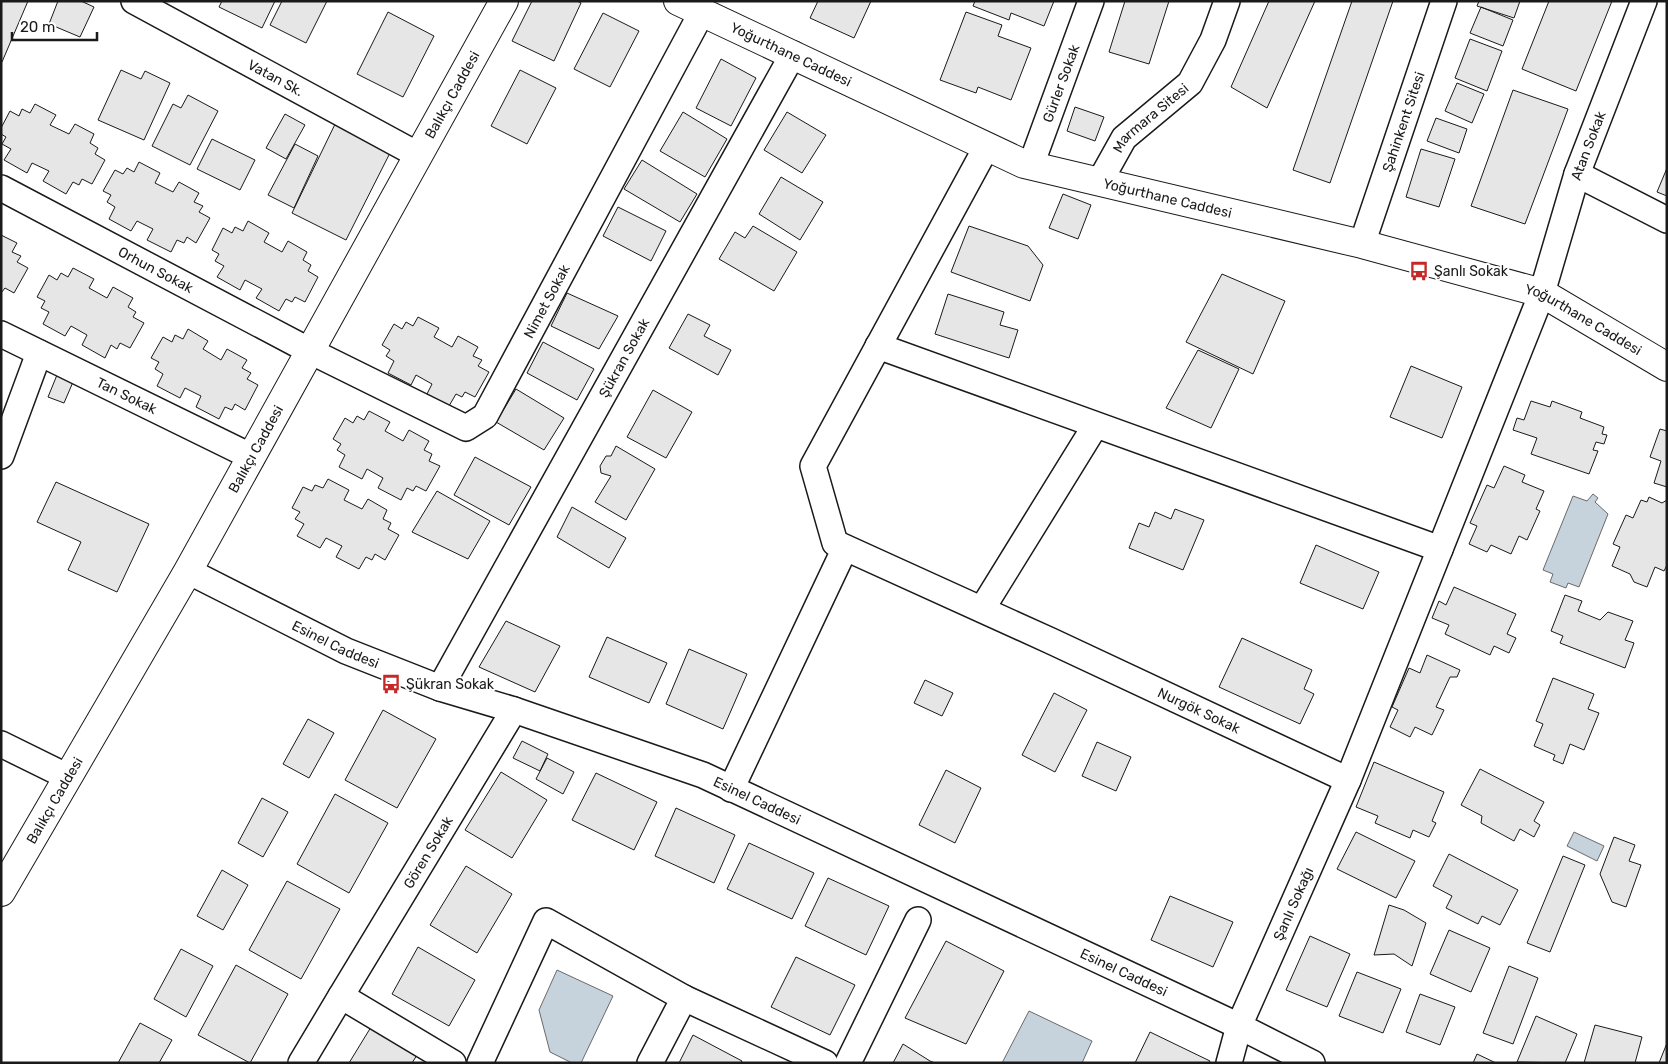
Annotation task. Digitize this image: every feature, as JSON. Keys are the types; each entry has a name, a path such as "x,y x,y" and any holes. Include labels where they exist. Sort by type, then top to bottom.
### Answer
{"main road":[{"name":"Balıkçı Caddesi","path":"1,892 188,571 504,1"},
{"name":"Yoğurthane Caddesi","path":"690,7 1028,164 1362,244 1542,293 1667,367"}],"street":[{"name":"Vatan Sk.","path":"134,1 418,155"},
{"name":"Gürler Sokak","path":"1028,164 1091,1"},
{"name":"Marmara Sitesi","path":"1100,181 1124,138 1190,83 1214,40 1227,1"},
{"name":"Şahinkent Sitesi","path":"1362,244 1444,1"},
{"name":"Atan Sokak","path":"1440,549 1542,293 1577,174 1644,1"},
{"name":"Nimet Sokak","path":"310,351 466,428 485,416 690,7"},
{"name":"Şükran Sokak","path":"440,688 793,54"},
{"path":"731,789 845,548 836,544 813,466 987,146"},
{"path":"1577,174 1667,220"},
{"name":"Orhun Sokak","path":"1,188 310,351"},
{"name":"Tan Sokak","path":"1,334 252,457"},
{"path":"878,346 1095,426 1440,549"},
{"path":"1,456 39,353"},
{"path":"982,609 1095,426"},
{"name":"Nurgök Sokak","path":"845,548 982,609 1348,780"},
{"name":"Şanlı Sokağı","path":"1229,1063 1239,1026 1348,780 1440,549"},
{"name":"Esinel Caddesi","path":"188,571 346,651 440,688 514,710 703,776 1239,1026 1312,1063"},
{"name":"Gören Sokak","path":"301,1063 514,710"},
{"path":"1,744 68,777"},
{"path":"848,1063 918,920"},
{"path":"480,1063 546,921 684,998 825,1063"},
{"path":"341,996 453,1063"},
{"path":"650,1063 684,998"}],"shaded area":[{"path":"1593,494 1598,498 1595,502 1608,514 1579,587 1568,583 1566,588 1550,582 1553,574 1543,570 1573,496 1587,501"},
{"path":"1574,832 1604,846 1597,861 1567,846"},
{"path":"557,970 613,996 581,1063 572,1063 550,1052 539,1010"},
{"path":"1029,1011 1092,1041 1082,1063 1002,1063"}],"building":[{"path":"1,1 28,1 2,62 1,62"},
{"path":"58,1 81,1 94,7 80,37 49,24"},
{"path":"222,1 275,1 262,28 219,7"},
{"path":"282,1 327,1 306,43 270,25"},
{"path":"532,1 577,1 581,3 554,61 512,41"},
{"path":"818,1 871,1 854,38 810,18"},
{"path":"975,1 1054,1 1044,26 1011,13 1009,20 973,6"},
{"path":"1125,1 1169,1 1149,64 1109,52"},
{"path":"1269,1 1315,1 1267,108 1231,87"},
{"path":"1352,1 1393,1 1330,183 1293,170"},
{"path":"1479,1 1520,1 1514,18 1477,6"},
{"path":"1549,1 1612,1 1576,91 1522,69"},
{"path":"1481,7 1513,20 1503,46 1470,33"},
{"path":"388,12 434,36 403,97 357,74"},
{"path":"966,12 1002,25 998,36 1031,48 1011,100 978,87 976,93 940,80"},
{"path":"603,13 639,31 610,87 574,69"},
{"path":"1470,39 1502,51 1487,91 1455,78"},
{"path":"721,59 756,78 731,126 696,108"},
{"path":"121,70 141,79 145,71 170,83 144,140 98,120"},
{"path":"520,70 556,88 527,144 491,126"},
{"path":"1457,83 1484,94 1472,123 1445,111"},
{"path":"1513,90 1568,109 1525,224 1471,206"},
{"path":"188,95 218,111 190,165 152,146 173,104 181,108"},
{"path":"35,104 56,115 50,125 69,134 75,124 94,134 90,143 98,148 95,154 105,160 92,184 82,179 79,185 73,182 66,194 43,181 49,171 32,163 27,173 4,160 11,149 2,144 6,137 1,134 1,128 10,111 19,116 22,109 30,113"},
{"path":"1075,107 1104,117 1095,141 1067,131"},
{"path":"683,112 727,139 705,177 660,151"},
{"path":"787,112 826,135 802,173 764,150"},
{"path":"285,114 305,125 286,159 266,148"},
{"path":"338,118 393,147 346,240 292,213"},
{"path":"1436,118 1467,129 1459,153 1427,141"},
{"path":"212,139 255,160 240,190 197,169"},
{"path":"295,144 318,156 294,208 268,195"},
{"path":"1421,149 1455,159 1439,207 1406,197"},
{"path":"642,160 697,194 680,222 624,189"},
{"path":"139,162 160,173 155,183 173,192 179,182 199,193 194,202 203,206 199,212 210,218 196,243 187,237 184,243 177,240 171,252 147,240 153,229 137,221 131,231 109,219 115,207 107,202 111,195 103,191 115,170 123,174 127,168 134,172"},
{"path":"1667,168 1667,196 1657,192"},
{"path":"781,177 823,202 800,240 759,214"},
{"path":"1063,194 1091,205 1078,239 1049,228"},
{"path":"618,207 666,231 651,261 603,236"},
{"path":"248,221 269,233 264,242 282,252 288,241 307,252 303,260 311,265 308,271 318,277 305,302 295,297 292,302 286,299 279,311 256,298 262,289 245,280 240,290 217,277 224,266 215,261 219,254 212,250 223,228 232,233 235,227 243,231"},
{"path":"753,226 797,252 774,291 719,259 735,232 745,238"},
{"path":"969,226 1028,246 1043,265 1030,301 951,272"},
{"path":"1,235 17,243 12,252 21,256 17,262 28,268 14,293 5,288 1,293"},
{"path":"73,268 94,279 89,288 107,298 113,287 133,298 128,307 136,312 133,317 144,323 130,348 120,343 117,349 111,345 105,358 82,345 87,335 71,326 65,336 43,324 49,312 41,308 45,301 37,297 49,275 57,280 61,273 68,277"},
{"path":"1222,274 1285,301 1253,374 1186,342"},
{"path":"567,293 618,316 599,349 551,326"},
{"path":"948,294 1004,312 1000,325 1018,330 1009,358 935,334"},
{"path":"688,314 710,325 704,336 731,350 718,375 669,348"},
{"path":"418,317 439,328 434,337 452,347 458,336 478,347 473,356 482,360 478,366 489,372 475,397 465,392 462,397 456,394 449,406 427,394 432,384 416,375 411,385 388,373 394,361 386,356 390,350 382,345 394,324 402,329 406,322 413,326"},
{"path":"188,329 208,341 203,349 221,360 227,349 247,360 242,368 251,373 247,379 258,385 245,410 235,404 232,410 225,407 219,419 196,407 201,396 185,388 180,398 157,386 163,374 155,369 159,362 151,358 163,337 172,342 175,335 183,339"},
{"path":"543,342 594,369 577,400 527,373"},
{"path":"1198,350 1239,369 1211,428 1166,408"},
{"path":"1411,366 1462,387 1442,438 1390,417"},
{"path":"57,375 73,382 64,403 48,397"},
{"path":"516,389 564,418 544,450 496,422"},
{"path":"653,390 692,412 666,458 627,437"},
{"path":"1531,401 1550,407 1552,401 1582,412 1580,418 1604,427 1602,434 1607,435 1604,444 1596,442 1593,450 1598,451 1589,474 1531,454 1537,438 1513,430 1517,418 1524,420"},
{"path":"369,411 390,422 385,431 403,441 409,430 429,441 424,450 432,454 429,461 440,466 426,491 416,486 413,491 407,488 401,500 378,488 383,478 367,469 362,479 339,467 345,455 337,450 341,444 333,439 345,418 353,423 357,416 364,420"},
{"path":"1660,429 1667,431 1667,487 1654,483 1661,461 1650,457"},
{"path":"616,446 655,469 626,520 595,502 611,476 601,473 600,466 606,456 611,456"},
{"path":"475,457 531,487 509,525 454,495"},
{"path":"1504,466 1525,475 1522,482 1544,491 1536,509 1540,511 1527,540 1519,536 1511,554 1491,545 1487,552 1469,544 1477,526 1470,523 1487,485 1494,488"},
{"path":"328,479 349,490 344,500 362,509 368,499 387,510 383,519 391,523 388,529 399,535 385,560 375,554 372,560 366,557 359,569 336,557 342,546 326,538 320,548 297,536 304,524 295,519 300,512 292,508 303,487 312,491 315,485 323,488"},
{"path":"56,482 149,524 117,592 68,570 81,542 37,522"},
{"path":"437,491 490,521 468,559 412,532"},
{"path":"1649,497 1662,503 1667,500 1667,565 1664,571 1655,567 1647,587 1634,582 1630,574 1612,566 1620,547 1613,544 1626,515 1633,518 1641,500 1647,502"},
{"path":"572,507 626,538 609,568 557,537"},
{"path":"1175,509 1204,520 1183,570 1129,548 1139,523 1149,527 1155,512 1171,519"},
{"path":"1316,545 1379,572 1363,609 1300,583"},
{"path":"1454,587 1516,614 1507,634 1516,638 1509,653 1494,646 1490,655 1445,634 1449,625 1432,618 1439,601 1446,605"},
{"path":"1565,595 1582,601 1578,611 1600,620 1608,612 1633,621 1625,640 1634,643 1625,668 1560,643 1563,636 1551,631"},
{"path":"506,621 560,646 535,692 479,667"},
{"path":"607,637 667,663 649,703 589,677"},
{"path":"1242,638 1312,670 1304,689 1314,694 1300,724 1219,687"},
{"path":"689,649 747,674 723,729 666,704"},
{"path":"1427,655 1460,670 1457,677 1450,677 1436,707 1444,710 1432,735 1415,727 1410,737 1390,727 1398,710 1392,707 1409,668 1420,673"},
{"path":"1553,678 1594,694 1588,709 1599,713 1584,750 1570,744 1563,764 1553,760 1555,755 1534,746 1543,724 1536,721"},
{"path":"925,680 953,693 942,716 914,703"},
{"path":"1054,693 1087,710 1055,772 1022,755"},
{"path":"383,710 436,739 397,808 345,780"},
{"path":"308,719 334,733 309,778 283,764"},
{"path":"522,741 548,754 540,771 513,758"},
{"path":"1097,742 1131,757 1116,791 1082,776"},
{"path":"547,758 574,772 563,794 536,779"},
{"path":"1374,762 1444,792 1432,821 1436,823 1429,837 1413,830 1410,838 1375,823 1378,816 1356,807"},
{"path":"1480,769 1544,802 1534,821 1540,825 1534,837 1520,829 1514,841 1481,823 1482,816 1461,805"},
{"path":"946,770 981,788 955,843 919,825"},
{"path":"501,772 547,800 512,858 465,830"},
{"path":"596,773 657,802 634,850 572,820"},
{"path":"335,794 388,823 349,893 297,864"},
{"path":"262,798 288,812 263,857 238,843"},
{"path":"676,808 735,835 714,883 655,856"},
{"path":"1356,832 1415,861 1396,898 1337,869"},
{"path":"1614,837 1635,845 1629,861 1641,865 1626,907 1612,902 1600,874"},
{"path":"749,843 814,873 792,919 727,889"},
{"path":"1449,854 1518,890 1500,925 1482,916 1478,924 1446,908 1452,896 1433,886"},
{"path":"1563,856 1585,865 1550,952 1527,943"},
{"path":"466,866 512,894 477,953 430,925"},
{"path":"222,870 248,885 223,930 197,916"},
{"path":"828,878 889,906 866,955 805,926"},
{"path":"287,881 340,909 301,979 249,950"},
{"path":"1170,896 1233,922 1213,967 1151,940"},
{"path":"1389,905 1404,910 1426,923 1412,966 1394,954 1374,955"},
{"path":"1449,930 1490,948 1471,992 1430,974"},
{"path":"1310,936 1350,954 1327,1007 1286,990"},
{"path":"946,941 1004,971 966,1044 905,1018"},
{"path":"418,947 475,980 449,1026 392,994"},
{"path":"181,949 213,966 186,1017 154,999"},
{"path":"796,957 855,985 830,1035 771,1007"},
{"path":"236,965 288,994 250,1063 198,1035"},
{"path":"1509,966 1538,978 1513,1044 1483,1033"},
{"path":"1357,972 1401,989 1383,1033 1339,1016"},
{"path":"1420,994 1455,1007 1440,1045 1406,1032"},
{"path":"1536,1016 1577,1034 1565,1063 1517,1062"},
{"path":"140,1023 172,1040 159,1063 118,1063"},
{"path":"1595,1025 1642,1037 1635,1063 1584,1063"},
{"path":"371,1027 417,1055 412,1063 349,1063"},
{"path":"1150,1032 1210,1061 1209,1063 1135,1063"},
{"path":"693,1035 742,1061 741,1063 679,1063"},
{"path":"1667,1043 1667,1063 1659,1063"},
{"path":"903,1044 930,1061 935,1063 893,1063"},
{"path":"1477,1054 1496,1063 1473,1063"}],"place":[{"name":"Şanlı Sokak","path":"1419,271"},
{"name":"Şükran Sokak","path":"391,684"}]}
